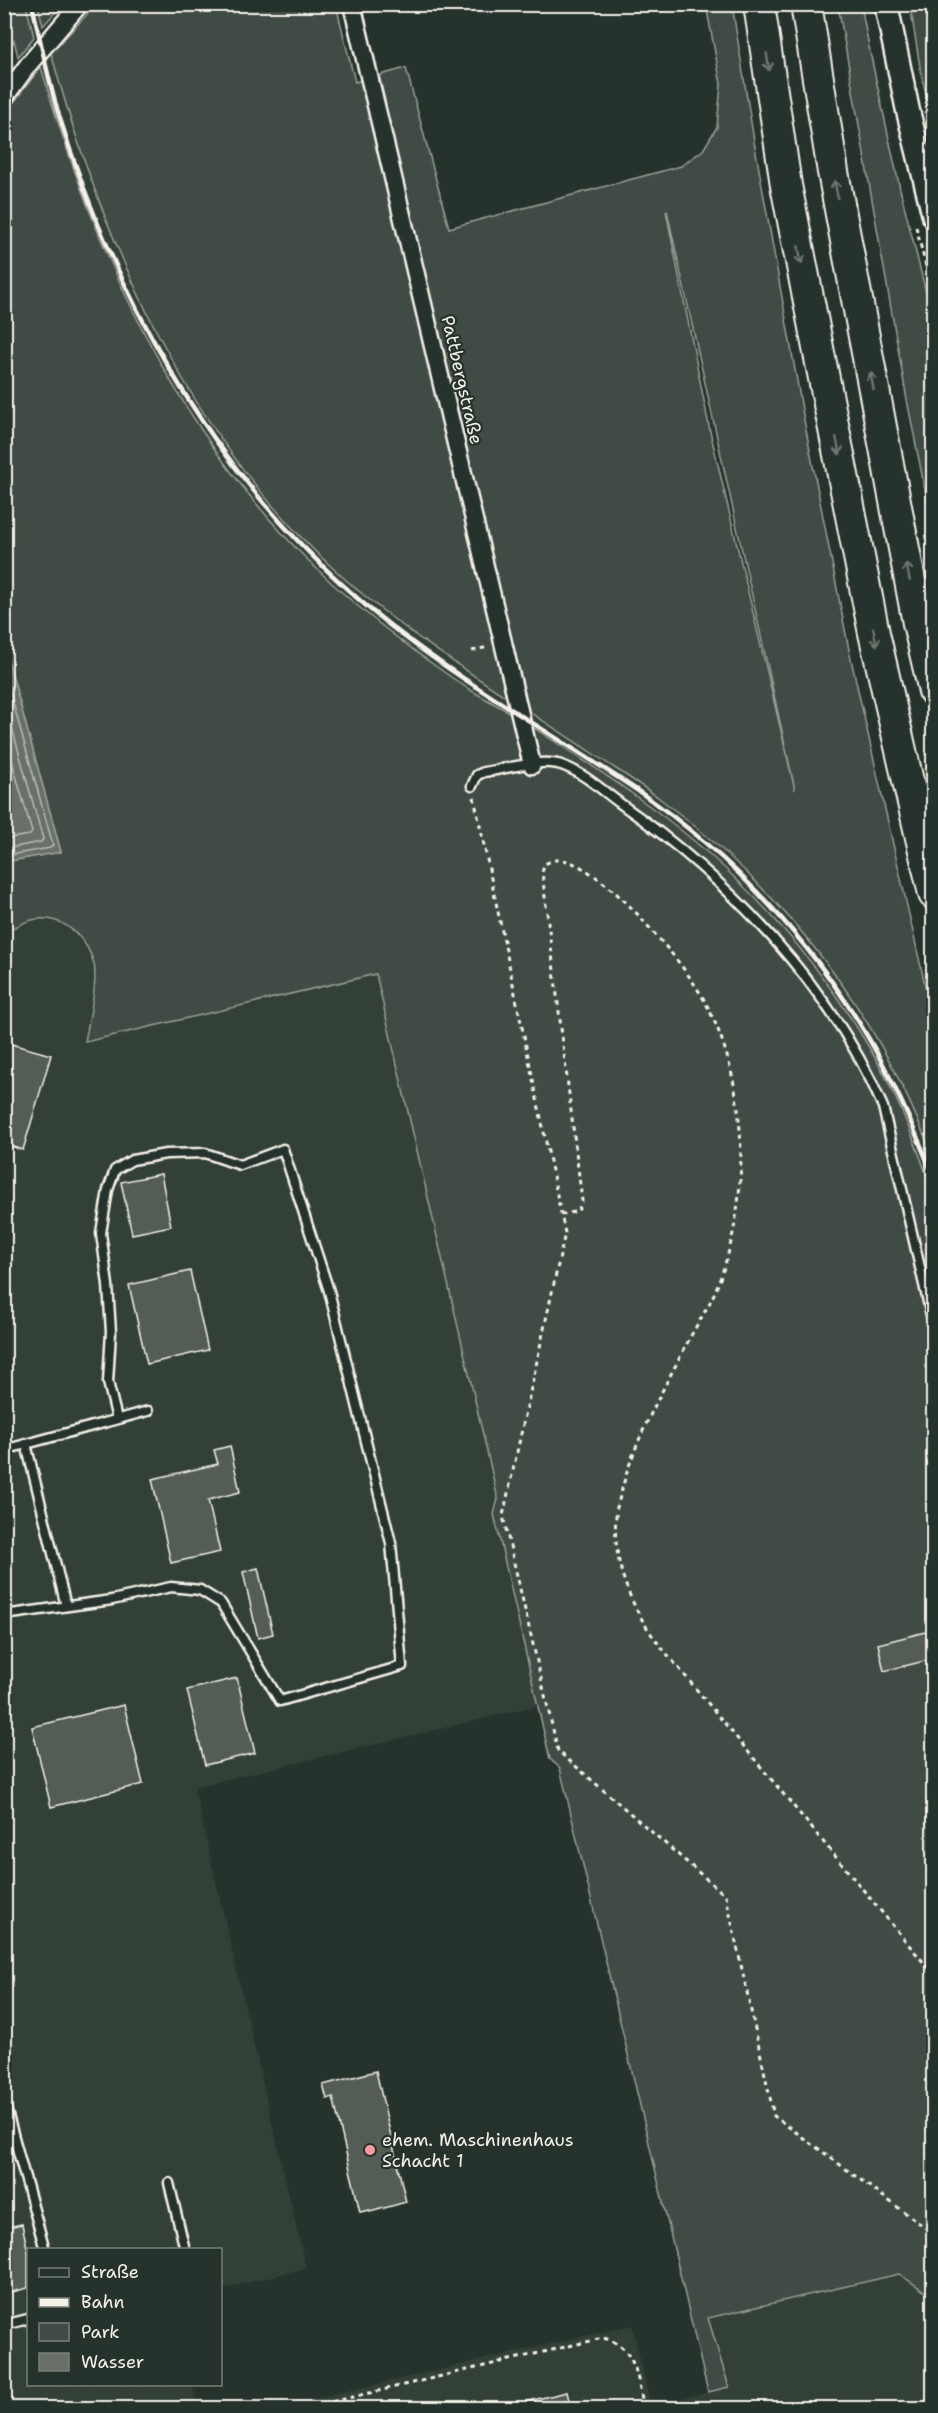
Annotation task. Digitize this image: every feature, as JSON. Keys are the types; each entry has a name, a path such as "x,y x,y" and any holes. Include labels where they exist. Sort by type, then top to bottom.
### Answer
{"highway":[{"path":"759,4 786,185 874,633 933,894"},
{"path":"806,4 833,172 933,691"}],"main road":[{"path":"886,4 933,216"}],"street":[{"path":"4,98 28,65 80,4"},
{"name":"Pattbergstraße","path":"352,4 532,765"}],"lane":[{"path":"472,786 477,775 484,772 555,763 565,766 639,817 717,883 775,941 821,997 873,1083 883,1107 933,1328"},
{"path":"4,1615 112,1600 171,1587 200,1590 221,1603 280,1701 402,1666 391,1543 329,1291 283,1149 240,1165 205,1153 166,1154 132,1160 115,1170 108,1190 101,1233 111,1332 108,1382 117,1419"},
{"path":"4,1450 148,1411"},
{"path":"26,1444 66,1606"},
{"path":"4,2101 44,2248"},
{"path":"169,2183 185,2248"},
{"path":"4,2325 27,2319"}],"path":[{"path":"472,786 565,1233 503,1516 558,1751 726,1896 774,2116 933,2234"},
{"path":"561,1215 578,1211 582,1201 542,872 545,864 562,859 599,880 632,908 679,962 703,998 719,1032 734,1081 740,1125 740,1173 734,1234 718,1285 644,1428 625,1478 616,1515 618,1560 630,1597 641,1621 657,1642 933,1976"},
{"path":"306,2409 603,2338 620,2343 626,2350 632,2361 644,2409"}],"shaded area":[{"path":"26,5 38,5 43,26 34,37"},
{"path":"51,53 83,162 121,259 184,379 214,428 252,480 290,525 335,570 383,612 449,660 657,796 706,835 761,886 833,971 880,1043 904,1088 933,1159 933,1193 904,1116 867,1044 829,986 799,947 738,881 681,830 648,805 511,713 468,689 399,640 314,566 266,516 242,486 204,434 172,384 118,282 86,206 57,122 41,67"},
{"path":"39,919 61,922 85,941 95,966 86,1042 376,974 498,1499 494,1514 537,1706 194,1787 306,2268 222,2289 222,2248 27,2248 27,2386 192,2386 198,2408 5,2408 4,933 24,923"},
{"path":"899,2274 933,2297 933,2408 275,2408 632,2325 651,2406 729,2387 707,2318"}],"green space":[{"path":"5,4 26,5 34,37 18,57 14,40 5,55"},
{"path":"38,4 62,5 43,26"},
{"path":"96,5 336,5 355,82 406,68 449,228 681,166 703,150 717,127 721,84 706,5 732,5 804,420 850,655 933,1020 933,1159 886,1054 856,1005 823,958 746,872 659,798 461,667 366,597 336,571 283,518 236,460 194,398 158,333 125,265 72,125 51,53","holes":["667,211 795,790 710,431"]},
{"path":"838,5 861,5 900,189 933,320 933,530 907,400"},
{"path":"910,5 933,5 933,122 921,73"},
{"path":"41,67 87,204 146,336 181,398 221,458 266,515 334,585 389,631 467,688 581,758 631,793 711,856 770,913 822,976 867,1044 904,1117 933,1193 933,2297 899,2274 708,2318 729,2387 708,2392 560,1768 550,1759 494,1514 498,1499 376,974 85,1042 94,992 95,972 87,946 74,931 57,921 48,919 29,921 5,933 5,862 61,852 5,649 4,115"}],"water":[{"path":"5,649 61,852 4,862"}],"building":[{"path":"4,1042 51,1055 23,1150 4,1144"},
{"path":"161,1174 171,1226 132,1234 121,1182"},
{"path":"190,1271 208,1350 147,1364 129,1285"},
{"path":"230,1446 240,1492 208,1500 220,1552 171,1563 152,1479 218,1464 214,1450"},
{"path":"258,1568 273,1634 258,1638 243,1572"},
{"path":"933,1630 933,1659 884,1671 878,1644"},
{"path":"237,1678 255,1753 205,1765 187,1690"},
{"path":"124,1705 143,1784 51,1807 32,1727"},
{"name":"ehem. Maschinenhaus Schacht 1","path":"376,2071 406,2202 370,2212 370,2210 360,2212 333,2097 327,2099 323,2085"},
{"path":"22,2224 27,2248 27,2288 4,2294 4,2228"},
{"path":"567,2392 571,2409 521,2409 520,2403"}],"railway":[{"path":"32,4 57,109 79,176 106,242 135,306 169,368 207,428 249,485 295,538 346,588 415,645 641,793 675,818 738,873 796,936 847,1003 887,1073 934,1178"}],"place":[{"name":"ehem. Maschinenhaus Schacht 1","path":"370,2150"}]}
